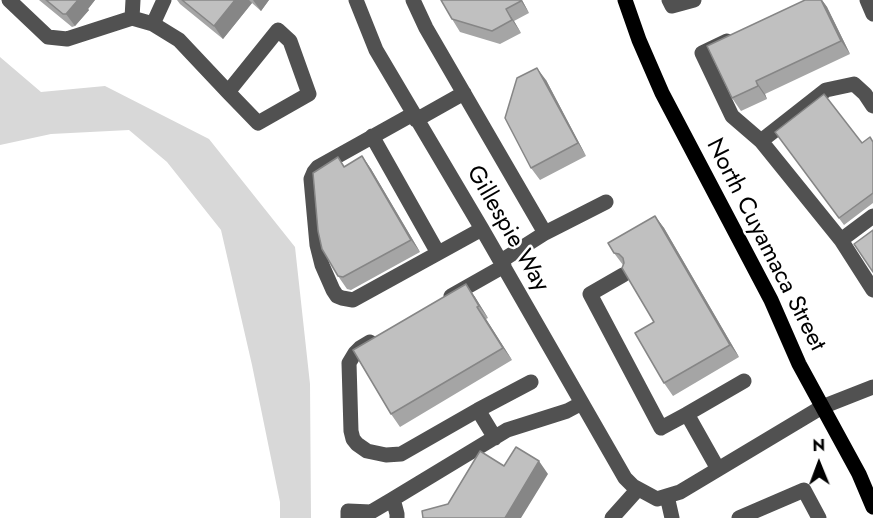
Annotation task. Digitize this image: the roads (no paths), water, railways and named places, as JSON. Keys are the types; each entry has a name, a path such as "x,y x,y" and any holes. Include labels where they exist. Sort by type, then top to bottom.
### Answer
{"main road":[{"name":"North Cuyamaca Street","path":"625,0 639,40 663,93 771,300 799,364 859,474 873,507"}],"street":[{"path":"9,0 48,37 57,39 68,39 132,18 153,24 179,40 228,92 258,123 309,94 290,41 278,30 228,92"},
{"path":"132,18 133,0"},
{"path":"153,24 164,0"},
{"name":"Gillespie Way","path":"356,0 376,50 414,117 482,229 625,478 638,489"},
{"path":"413,0 426,28 545,233"},
{"path":"669,0 672,6 694,0"},
{"path":"867,0 873,14"},
{"path":"745,33 702,52 732,116 761,141 841,240 873,290"},
{"path":"761,141 826,90 854,84 870,97"},
{"path":"464,93 372,136 318,167 311,179 317,245 322,266 333,290 337,296 353,300 482,229"},
{"path":"372,136 438,253"},
{"path":"442,301 502,264 545,233 606,202"},
{"path":"841,240 873,216"},
{"path":"623,275 590,294 661,428 744,381"},
{"path":"381,336 360,348 348,363 353,439 362,448 375,454 401,454 531,382"},
{"path":"612,518 638,489 657,499 680,492 822,407 873,387"},
{"path":"348,518 348,511 371,512 507,430 567,411 582,403"},
{"path":"478,410 495,438"},
{"path":"687,414 718,469"},
{"path":"739,518 804,490 819,518"},
{"path":"667,496 672,518"},
{"path":"393,499 397,518"}]}
